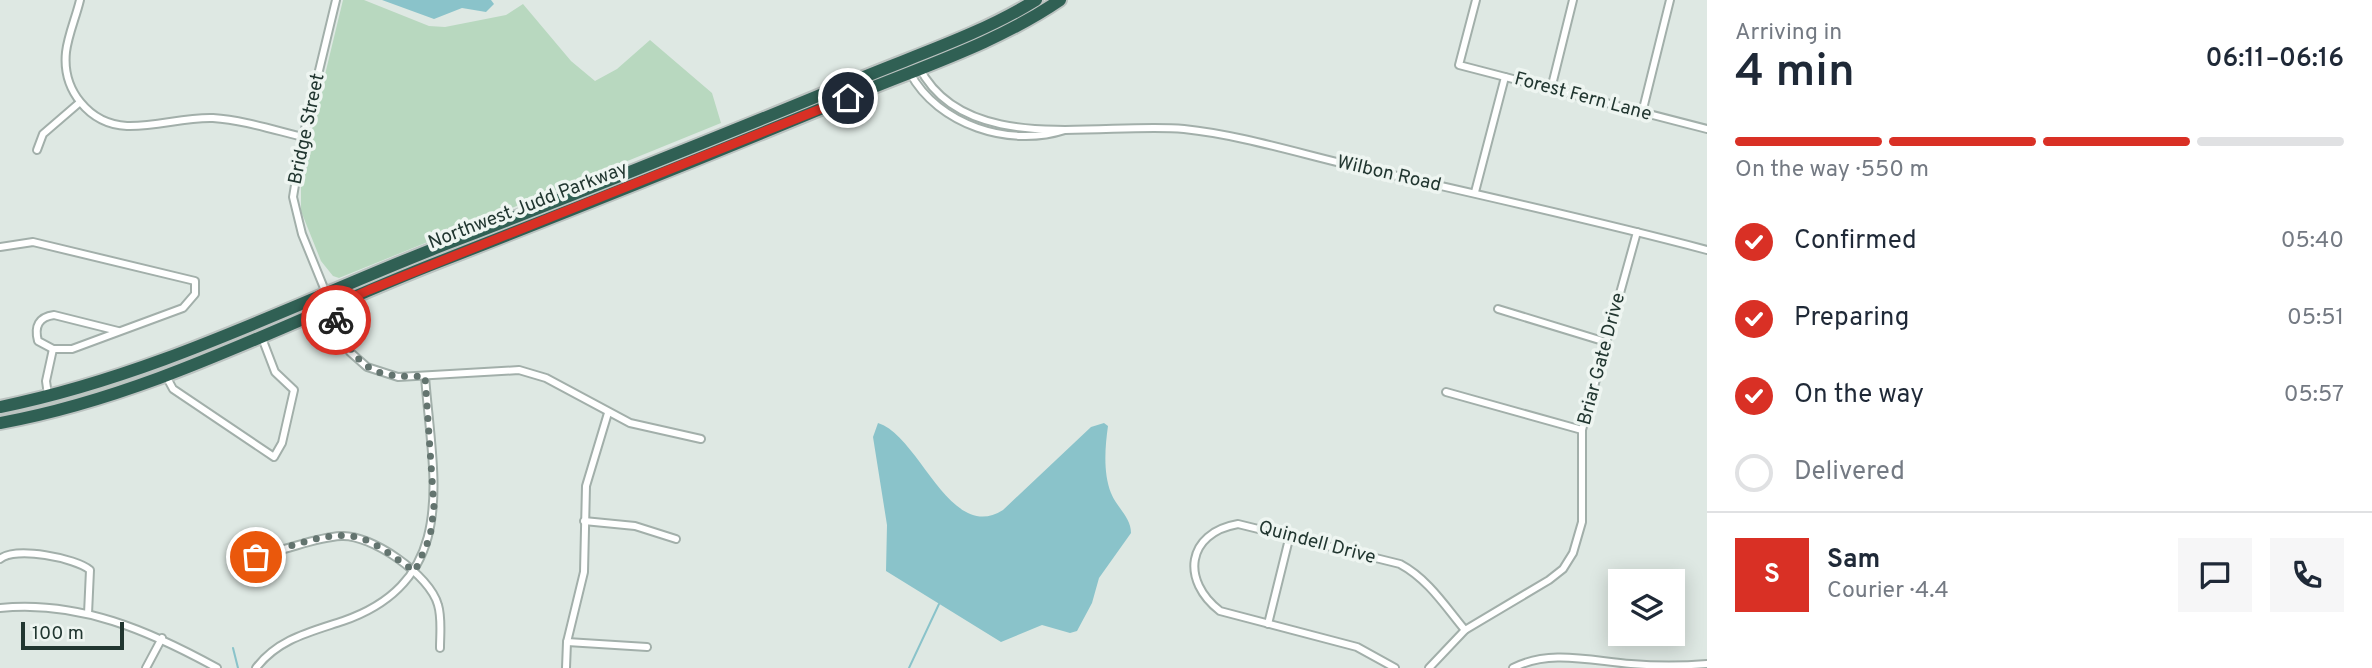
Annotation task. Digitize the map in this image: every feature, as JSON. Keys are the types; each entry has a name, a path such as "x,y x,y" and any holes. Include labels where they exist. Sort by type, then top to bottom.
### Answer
{"highway":[{"name":"Northwest Judd Parkway","path":"912,64 1037,0"},
{"name":"Northwest Judd Parkway","path":"0,407 128,375 329,301 912,64 1012,29 1060,0"},
{"name":"Northwest Judd Parkway","path":"0,423 102,397 165,375 262,338 329,301"}],"street":[{"path":"80,0 66,52 67,75 79,103 107,122 127,126 213,118 303,137"},
{"name":"Bridge Street","path":"336,0 294,178 296,214 346,345 367,367 387,376 519,370 546,378 630,423 701,439"},
{"name":"Forest Fern Lane","path":"1476,0 1459,65 1707,130"},
{"path":"1551,89 1573,0"},
{"path":"1642,113 1670,0"},
{"name":"Wilbon Road","path":"912,64 920,90 944,111 984,130 1028,136 1067,129"},
{"name":"Wilbon Road","path":"912,64 943,97 982,119 1018,127 1186,129 1475,192 1707,250"},
{"path":"1475,192 1505,77"},
{"path":"37,150 43,134 79,103"},
{"name":"Briar Gate Drive","path":"1429,668 1465,630 1549,579 1563,569 1573,553 1582,522 1582,430 1637,232"},
{"path":"0,247 33,242 195,281 195,294 183,308 72,349 53,349 38,341 36,333 38,323 44,316 54,315 120,331"},
{"path":"1497,309 1606,342"},
{"path":"165,375 173,389 274,457 282,443 294,390 275,372 262,338"},
{"path":"48,397 46,381 53,349"},
{"path":"256,668 281,643 373,609 397,592 415,571 430,537 434,508 425,376"},
{"path":"1446,392 1582,430"},
{"path":"566,668 567,642 584,572 586,486 608,413"},
{"path":"584,521 635,526 676,539"},
{"name":"Quindell Drive","path":"1395,668 1357,647 1220,611 1205,599 1195,582 1195,560 1208,536 1222,526 1252,525 1401,565 1415,572 1465,630"},
{"path":"1268,624 1290,535"},
{"path":"235,554 256,557 329,538 351,536 370,542 415,571 428,584 438,604 440,648"},
{"path":"0,559 21,552 81,563 90,570 88,614"},
{"path":"0,608 88,614 162,638 217,668"},
{"path":"146,668 162,638"},
{"path":"567,642 647,646"},
{"path":"1513,668 1558,657 1655,665 1707,664"}],"green space":[{"path":"343,0 364,0 429,26 445,27 506,15 523,4 571,61 595,81 617,69 650,40 712,93 721,123 339,278 333,276 321,261 301,211 301,174"},
{"path":"219,345 220,348 206,355 98,394 0,419 0,413 103,388"}],"water":[{"path":"382,0 491,0 494,4 486,12 462,8 434,19"},
{"path":"878,423 893,432 908,447 951,501 967,513 984,517 1003,510 1091,427 1104,423 1108,426 1105,460 1108,485 1129,522 1131,533 1099,578 1092,603 1077,631 1070,633 1042,625 1001,642 886,571 887,525 873,437"}],"waterway":[{"path":"909,668 939,604"},
{"path":"233,648 238,668"}],"way so far":[{"path":"256,557 329,538 351,536 370,542 415,571 427,546 434,508 425,376 387,376 367,367 346,345 336,320"}],"route":[{"path":"336,320 331,307 369,290 640,184 848,98"}]}
